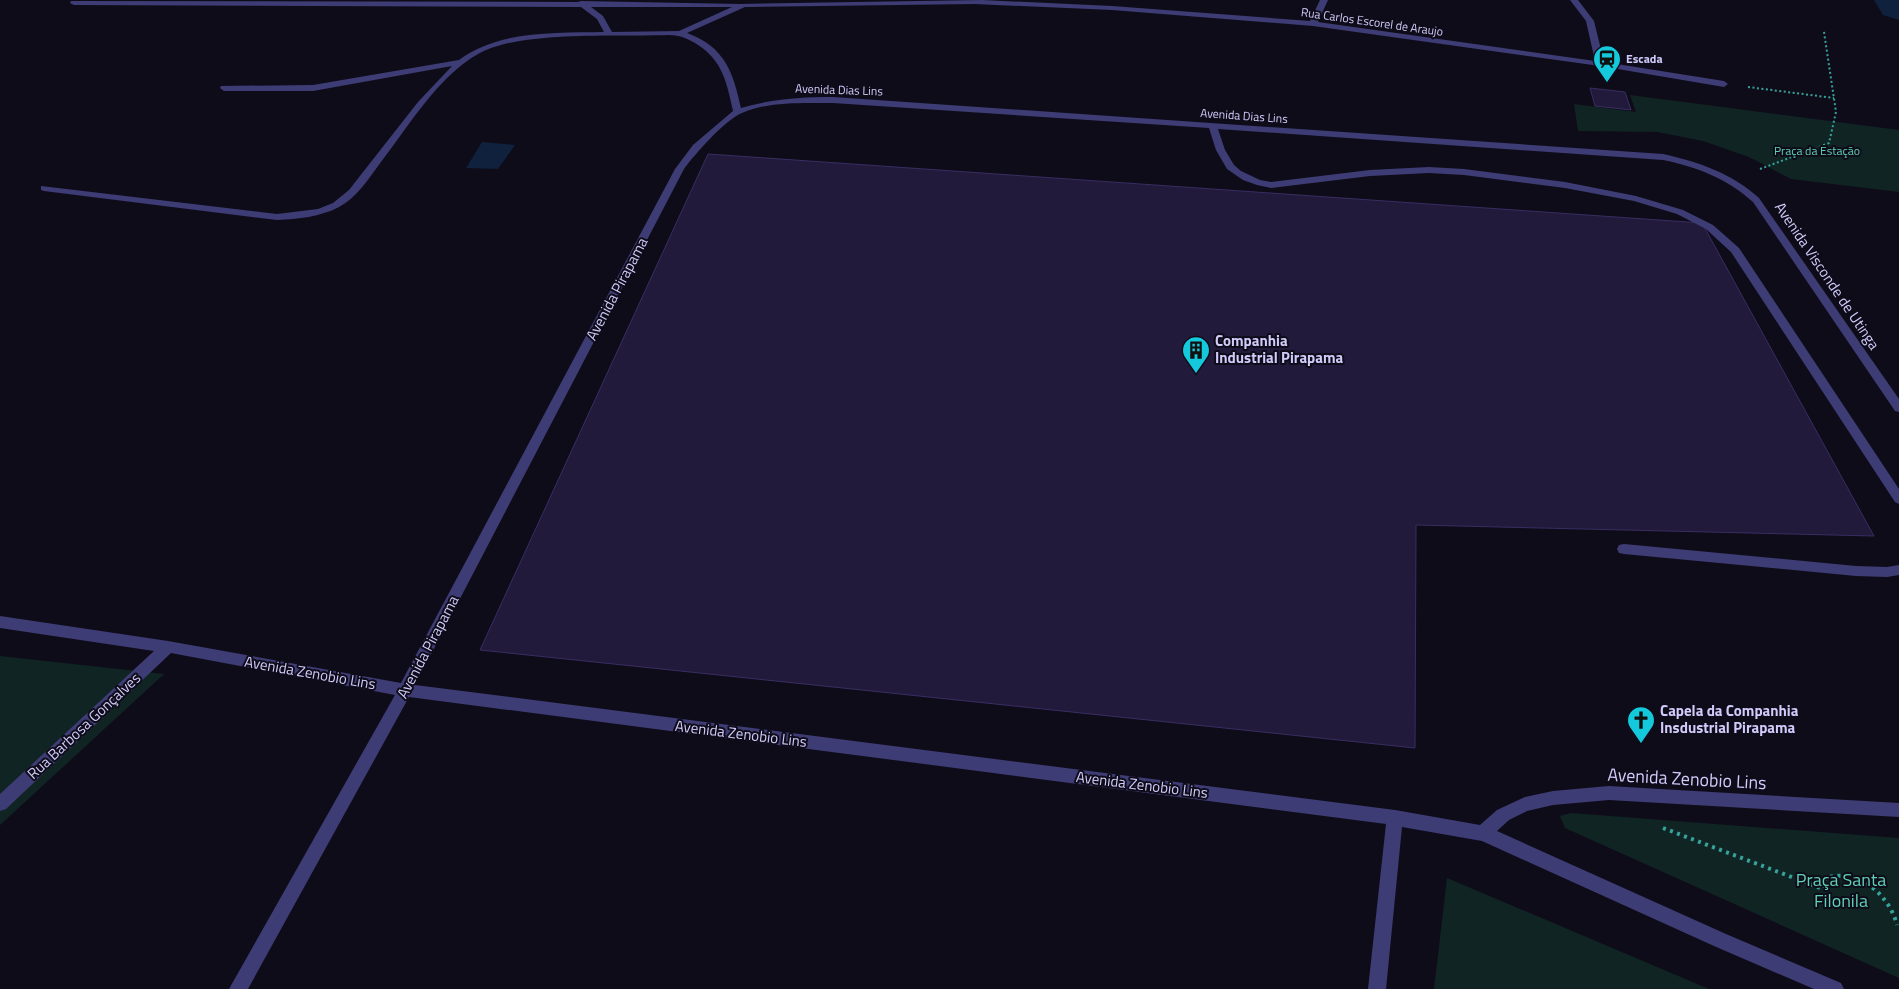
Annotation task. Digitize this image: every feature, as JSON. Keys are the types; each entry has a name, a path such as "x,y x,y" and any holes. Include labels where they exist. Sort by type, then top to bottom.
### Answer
{"street":[{"path":"1313,24 1324,0"},
{"path":"1574,0 1584,10 1591,22 1600,64"},
{"name":"Rua Carlos Escorel de Araujo","path":"681,34 744,2"},
{"name":"Rua Carlos Escorel de Araujo","path":"74,3 975,2 1122,8 1313,24 1600,64 1724,84"},
{"path":"580,3 600,18 609,34"},
{"path":"44,188 277,217 306,215 322,211 350,195 438,84 460,62 478,50 496,43 516,39 609,34 681,34 710,50 720,58 727,68 737,112"},
{"path":"224,88 313,88 460,62"},
{"name":"Avenida Dias Lins","path":"737,112 764,104 799,100 833,100 1663,157 1707,168 1727,177 1744,188"},
{"name":"Avenida Pirapama","path":"238,989 405,690 680,169 696,147 737,112"},
{"path":"1213,126 1226,162 1232,170 1254,182 1271,185 1398,171 1459,172 1602,192 1640,200 1686,214 1702,222 1718,233 1735,250 1899,499"},
{"name":"Avenida Visconde de Utinga","path":"1744,188 1756,200 1899,408"},
{"path":"1624,549 1856,571 1899,570"},
{"name":"Avenida Zenobio Lins","path":"0,622 168,647 405,690 1395,818 1483,833 1720,940 1835,989"},
{"name":"Rua Barbosa Gonçalves","path":"0,804 168,647"},
{"name":"Avenida Zenobio Lins","path":"1483,833 1503,815 1525,804 1544,800 1609,794 1899,810"},
{"path":"1377,989 1395,818"}],"path":[{"path":"1727,177 1768,167 1829,143 1836,112 1824,32"},
{"path":"1724,84 1834,98"},
{"path":"1654,796 1661,827 1823,889 1824,878 1838,874 1856,878 1874,889 1890,905 1897,925"}],"green space":[{"name":"Praça da Estação","path":"1630,95 1899,130 1899,192 1791,179 1749,157 1703,141 1657,132 1578,131 1574,104 1636,112"},
{"path":"0,656 164,674 0,825"},
{"name":"Praça Santa Filonila","path":"1571,813 1899,838 1899,978 1565,828 1560,816"},
{"path":"1447,878 1709,989 1434,989"}],"water":[{"path":"1874,0 1899,0 1899,20 1883,15"},
{"path":"482,142 515,145 498,169 466,168"}],"building":[{"path":"1590,88 1625,92 1631,110 1595,106"},
{"name":"Companhia Industrial Pirapama","path":"708,154 1702,223 1874,536 1416,525 1415,748 480,650"}],"place":[{"name":"Escada","path":"1607,83"},
{"name":"Companhia Industrial Pirapama","path":"1196,374"},
{"name":"Capela da Companhia Insdustrial Pirapama","path":"1641,744"}]}
